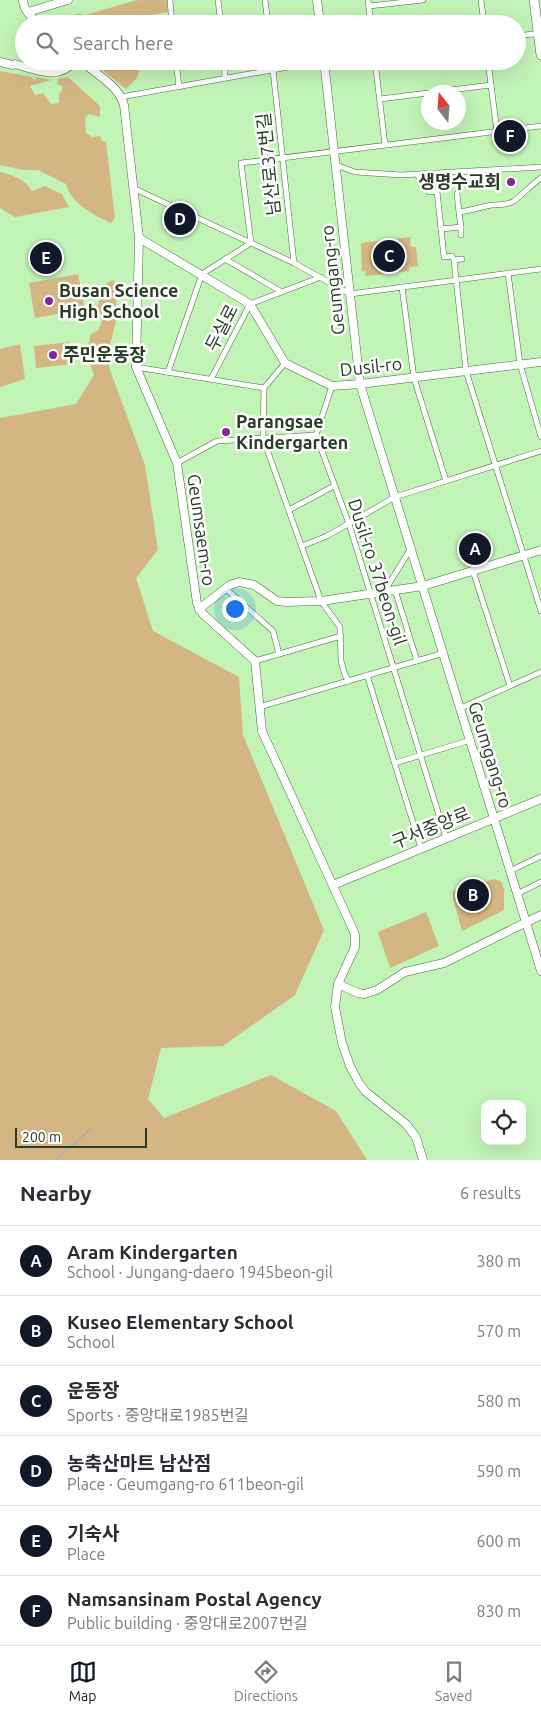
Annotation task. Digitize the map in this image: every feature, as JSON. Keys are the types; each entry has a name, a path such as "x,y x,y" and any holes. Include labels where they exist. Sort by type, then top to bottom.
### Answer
{"main road":[{"path":"534,0 541,55"},
{"path":"539,0 541,14"}],"street":[{"path":"23,0 23,5 30,15"},
{"path":"28,12 68,0"},
{"path":"170,0 171,15"},
{"path":"218,0 220,15"},
{"path":"265,0 267,15"},
{"path":"317,0 319,15"},
{"path":"368,3 423,0"},
{"path":"481,0 483,15"},
{"path":"526,35 539,33"},
{"path":"0,57 13,62"},
{"path":"0,62 13,65 13,62"},
{"path":"39,70 46,72 64,70"},
{"path":"93,70 117,90 121,97 273,70"},
{"path":"177,70 178,87"},
{"path":"225,70 225,78"},
{"name":"남산로37번길","path":"273,70 294,263"},
{"name":"Geumgang-ro","path":"324,70 360,384 541,970"},
{"path":"376,70 385,145"},
{"path":"489,70 496,132"},
{"path":"466,88 491,85"},
{"path":"380,100 421,94"},
{"name":"Geumsaem-ro","path":"121,97 125,115 140,238 136,367 177,463 192,574 199,609 255,661"},
{"path":"251,243 241,163 541,126"},
{"path":"336,165 355,172 418,175 541,167"},
{"path":"418,175 420,181 427,184 428,192 437,191 444,257 452,256 454,260 466,371 541,612"},
{"path":"459,212 472,211 489,205 507,204 514,201 541,178"},
{"path":"133,188 294,263 350,294 541,269"},
{"path":"457,194 461,235"},
{"path":"441,228 460,227"},
{"path":"140,238 250,304 285,363 264,388 263,438 321,601 340,627 341,661 349,681"},
{"path":"202,274 251,243"},
{"path":"225,259 282,292"},
{"path":"454,260 462,259"},
{"path":"508,273 520,364 541,436"},
{"name":"두실로","path":"168,372 202,274"},
{"name":"두실로","path":"210,379 250,304 321,277"},
{"path":"402,287 414,378 446,481"},
{"name":"Dusil-ro","path":"285,363 332,386 541,362"},
{"path":"136,367 264,388"},
{"path":"177,463 217,441 316,435 332,386"},
{"name":"Dusil-ro 37beon-gil","path":"316,435 349,524 446,838"},
{"path":"302,546 327,536 395,498 541,451"},
{"name":"Dusil-ro 37beon-gil","path":"289,510 334,486"},
{"path":"384,592 411,548"},
{"path":"199,609 230,584 239,582 254,585 277,601 321,601 423,586 541,550"},
{"path":"473,571 510,686"},
{"path":"225,588 273,632 279,654"},
{"path":"395,590 416,661"},
{"path":"341,636 255,661 260,723 265,738 354,928 355,947 338,984 335,1007 342,1043 354,1075 366,1092 406,1124 416,1137 423,1160"},
{"path":"259,707 444,653"},
{"path":"461,708 541,672"},
{"path":"367,675 421,848"},
{"path":"395,763 470,740"},
{"name":"구서중앙로","path":"333,884 541,799"},
{"path":"510,871 541,856"},
{"path":"517,894 541,882"},
{"path":"338,984 364,994 377,990 406,972 444,963 541,915"}],"shaded area":[{"path":"137,0 167,0 168,12 150,15 85,15"},
{"path":"102,70 139,70 137,78 126,89"},
{"path":"0,71 32,77 35,81 36,77 51,80 30,86 35,95 43,93 51,104 59,103 59,94 62,86 57,84 58,79 68,77 100,106 100,117 89,114 85,118 86,133 92,137 100,136 102,141 106,142 115,218 111,223 78,203 66,184 38,170 23,170 0,165"},
{"path":"0,172 18,178 26,183 32,191 45,186 62,194 69,207 15,217 0,208"},
{"path":"411,237 410,245 416,247 418,266 409,267 409,271 366,276 365,271 362,272 361,243"},
{"path":"78,274 85,309 35,318 29,283"},
{"path":"113,280 116,284 116,321 107,357 145,465 158,550 136,578 153,631 239,677 243,735 324,930 295,995 223,1046 161,1048 148,1099 164,1118 271,1075 336,1111 367,1160 0,1160 0,418 76,404 94,375 86,353 91,334 98,331 104,315 95,312 107,283"},
{"name":"주민운동장","path":"70,342 72,364 36,368 34,346"},
{"path":"20,344 25,379 0,387 0,349"},
{"path":"494,879 501,881 504,890 504,910 462,931 453,898 453,891"},
{"path":"426,912 439,946 390,968 378,932"}],"waterway":[{"path":"56,1160 92,1128"}],"place":[{"name":"Namsansinam Postal Agency","path":"510,136"},
{"name":"생명수교회","path":"511,182"},
{"name":"농축산마트 남산점","path":"180,219"},
{"name":"운동장","path":"389,256"},
{"name":"기숙사","path":"46,258"},
{"name":"Busan Science High School","path":"49,301"},
{"name":"주민운동장","path":"53,355"},
{"name":"Parangsae Kindergarten","path":"226,432"},
{"name":"Aram Kindergarten","path":"475,549"},
{"name":"Kuseo Elementary School","path":"473,895"}]}
